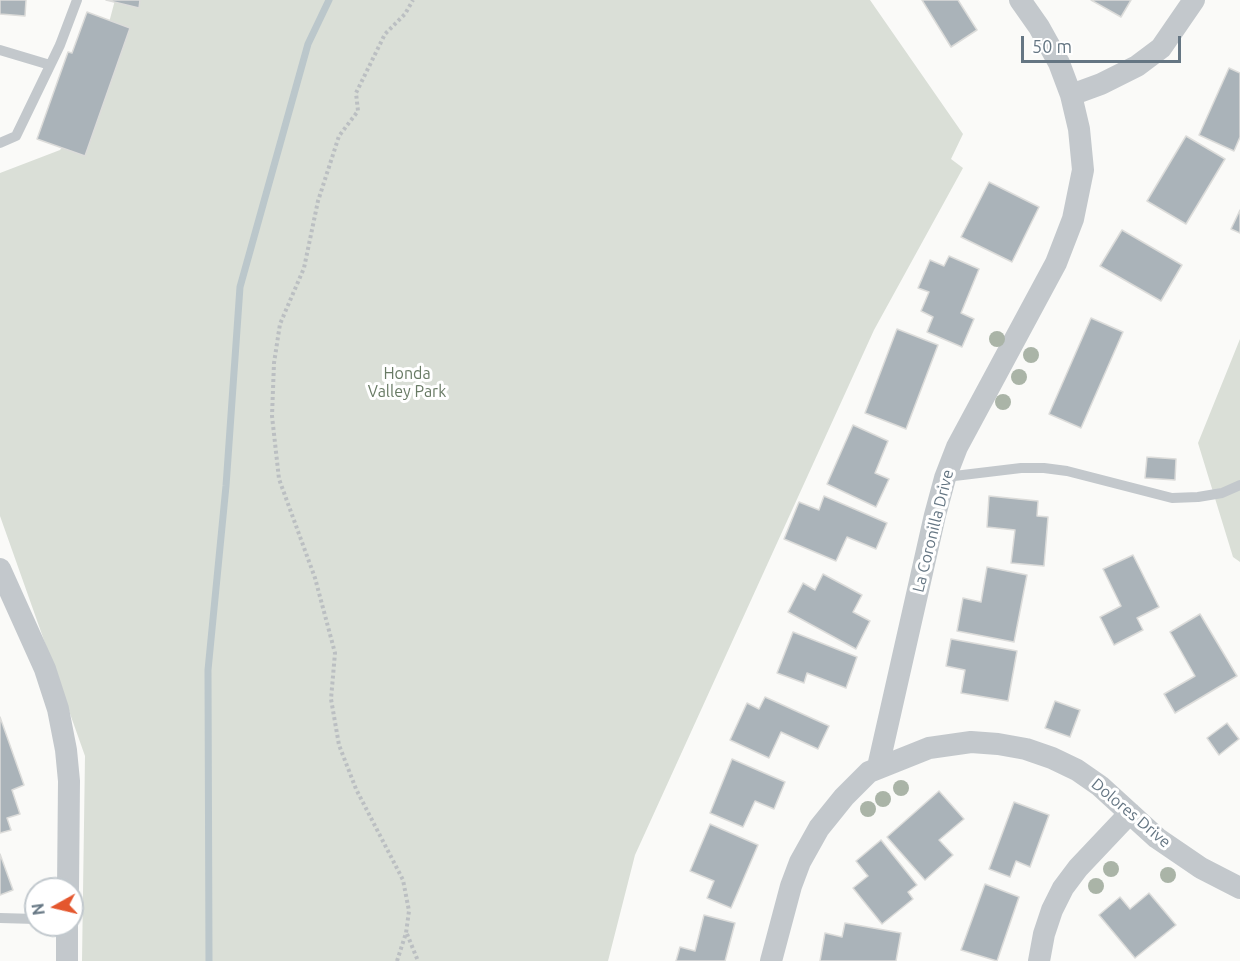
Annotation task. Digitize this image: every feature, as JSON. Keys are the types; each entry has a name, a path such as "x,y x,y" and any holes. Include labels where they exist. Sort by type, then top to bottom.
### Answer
{"street":[{"name":"La Coronilla Drive","path":"878,767 945,478 957,447 1056,263 1073,219 1083,170 1080,129 1071,95 1059,63 1039,27 1020,0"},
{"path":"1071,95 1101,84 1137,66 1161,48 1194,0"},
{"path":"0,569 45,669 58,709 69,781 68,877"},
{"name":"Dolores Drive","path":"878,767 929,748 970,742 1026,749 1077,770 1100,786 1157,838 1201,868 1240,888"},
{"path":"771,961 788,894 800,862 819,828 844,797 868,772 878,767"},
{"path":"1039,961 1044,934 1063,888 1078,868 1130,813"},
{"path":"67,937 67,961"}],"lane":[{"path":"0,142 16,136 60,45 77,0"},
{"path":"0,50 51,65"},
{"path":"945,478 1021,468 1044,468 1067,471 1172,498 1214,494 1240,485"},
{"path":"0,918 24,919"}],"path":[{"path":"397,961 406,933 408,910 403,880 356,789 339,745 332,699 335,653 315,578 279,479 272,416 274,363 280,324 304,268 318,201 339,136 357,111 356,93 385,34 405,14 413,0"},
{"path":"406,933 418,961"}],"green space":[{"name":"Honda Valley Park","path":"115,0 870,0 963,134 951,159 963,168 874,330 635,855 608,961 82,961 85,756 0,516 0,173 60,150 83,121"},
{"path":"1240,339 1240,562 1233,557 1198,443"}],"building":[{"path":"0,0 26,0 25,16 0,14"},
{"path":"106,0 140,0 139,8"},
{"path":"922,0 958,0 977,30 951,47"},
{"path":"1091,0 1131,0 1121,17"},
{"path":"87,12 130,28 85,156 37,139 68,52 72,53"},
{"path":"1229,68 1240,73 1240,137 1234,151 1199,135"},
{"path":"1186,136 1225,159 1186,224 1147,201"},
{"path":"989,182 1039,207 1012,262 961,237"},
{"path":"1240,210 1240,233 1231,229"},
{"path":"1122,230 1182,265 1161,301 1100,266"},
{"path":"949,256 979,269 961,313 974,319 962,347 927,332 933,317 921,311 929,292 918,288 930,260 944,266"},
{"path":"1091,318 1123,332 1081,428 1049,414"},
{"path":"897,329 938,345 906,429 865,413"},
{"path":"853,425 888,441 875,473 889,479 876,507 827,484"},
{"path":"1147,457 1176,459 1175,480 1145,478"},
{"path":"824,496 887,523 876,549 847,537 836,561 784,539 799,502 819,510"},
{"path":"989,496 1038,501 1037,516 1048,517 1044,566 1011,563 1015,530 987,527"},
{"path":"1133,555 1159,607 1137,618 1143,630 1114,645 1100,617 1121,606 1103,569"},
{"path":"987,567 1027,575 1014,642 957,631 963,598 981,602"},
{"path":"823,574 862,595 853,612 870,621 856,649 788,612 803,583 815,590"},
{"path":"1200,614 1237,676 1175,713 1164,694 1195,676 1170,632"},
{"path":"793,632 857,657 846,688 807,673 804,683 777,673"},
{"path":"951,639 1017,651 1008,701 961,693 965,670 946,666"},
{"path":"765,697 829,726 818,749 781,732 769,758 730,740 747,703 759,709"},
{"path":"1055,701 1080,710 1070,737 1045,728"},
{"path":"0,717 24,785 12,790 20,814 7,818 11,830 0,833"},
{"path":"1227,723 1239,739 1219,755 1207,738"},
{"path":"732,759 785,782 774,809 755,801 743,827 710,813"},
{"path":"939,791 964,819 939,840 953,855 925,880 887,837"},
{"path":"1014,802 1049,815 1030,867 1016,861 1010,877 989,869"},
{"path":"710,824 758,845 731,908 707,898 714,881 690,871"},
{"path":"881,840 917,885 908,892 913,899 882,924 853,888 868,876 856,861"},
{"path":"0,854 13,890 0,895"},
{"path":"985,884 1019,897 997,961 961,950"},
{"path":"1149,893 1176,925 1135,958 1099,915 1120,897 1130,909"},
{"path":"704,915 735,923 725,961 676,961 680,947 695,951"},
{"path":"845,923 901,933 896,961 820,961 825,933 842,937"}],"waterway":[{"path":"209,961 208,670 226,486 240,287 308,44 329,0"}]}
